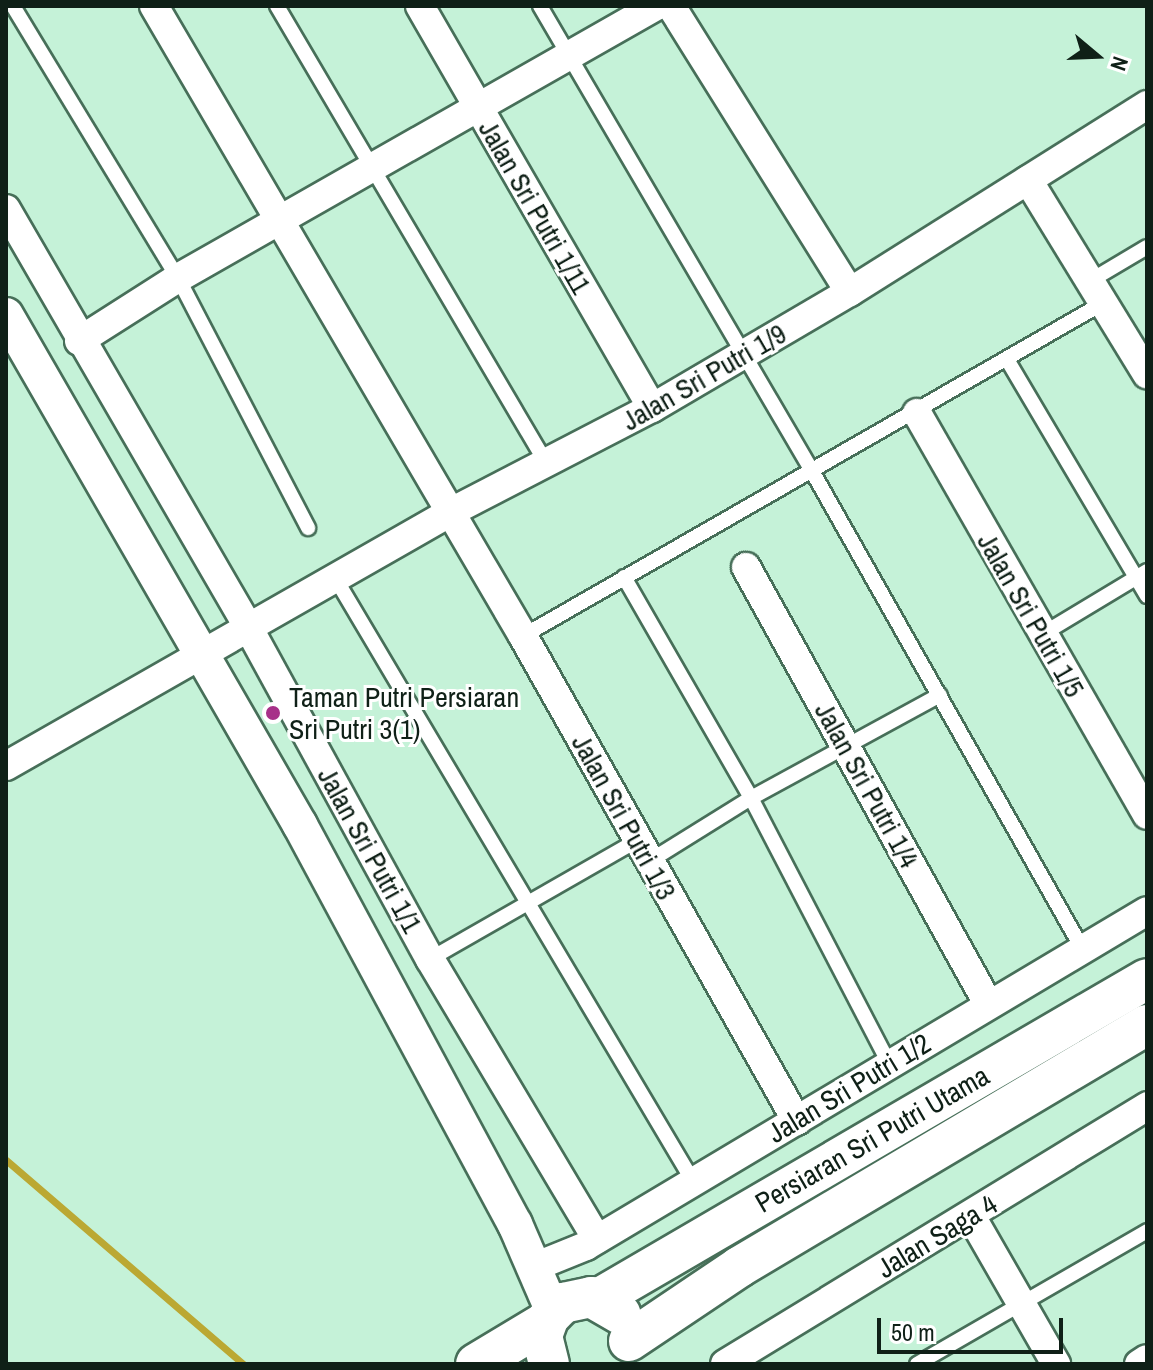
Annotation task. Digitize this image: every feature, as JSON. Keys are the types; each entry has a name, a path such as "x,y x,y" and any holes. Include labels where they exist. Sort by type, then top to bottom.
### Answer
{"main road":[{"name":"Persiaran Sri Putri Utama","path":"476,1364 1147,979"},
{"name":"Persiaran Sri Putri Utama","path":"625,1353 739,1267 1147,1025"},
{"path":"549,1364 543,1350 570,1308 620,1315 625,1353"}],"street":[{"name":"Jalan Sri Putri 1/3","path":"154,6 523,636 642,852 797,1121"},
{"name":"Jalan Sri Putri 1/11","path":"420,6 652,408"},
{"path":"79,341 178,278 479,111 568,55 656,6"},
{"path":"671,6 850,292"},
{"name":"Jalan Sri Putri 1/9","path":"6,766 334,576 451,512 548,466 652,408 850,292 1147,105"},
{"path":"1028,180 1147,374"},
{"name":"Jalan Sri Putri 1/1","path":"6,209 79,341 247,625 430,959 597,1239"},
{"path":"6,315 202,651 515,1224 570,1308"},
{"name":"Jalan Sri Putri 1/5","path":"917,413 1041,635 1147,815"},
{"name":"Jalan Sri Putri 1/4","path":"746,567 988,1003"},
{"name":"Jalan Sri Putri 1/2","path":"549,1261 597,1239 988,1003 1147,911"},
{"name":"Jalan Saga 4","path":"725,1364 1147,1106"},
{"path":"971,1216 1056,1364"},
{"path":"515,1224 549,1261 570,1308"},
{"path":"1139,1364 1147,1359"}],"lane":[{"path":"13,6 178,278 308,528"},
{"path":"277,6 548,466"},
{"path":"540,6 812,471 1082,948"},
{"path":"523,636 1008,361 1097,292 1147,247"},
{"path":"1008,361 1142,574 1147,596"},
{"path":"1041,635 1142,574"},
{"path":"334,576 693,1181"},
{"path":"624,577 751,798 889,1063"},
{"path":"430,959 529,902 642,852 751,798 940,695"},
{"path":"917,1364 1147,1231"}],"waterway":[{"path":"6,1160 243,1364"}],"place":[{"name":"Taman Putri Persiaran Sri Putri 3(1)","path":"273,713"}]}
